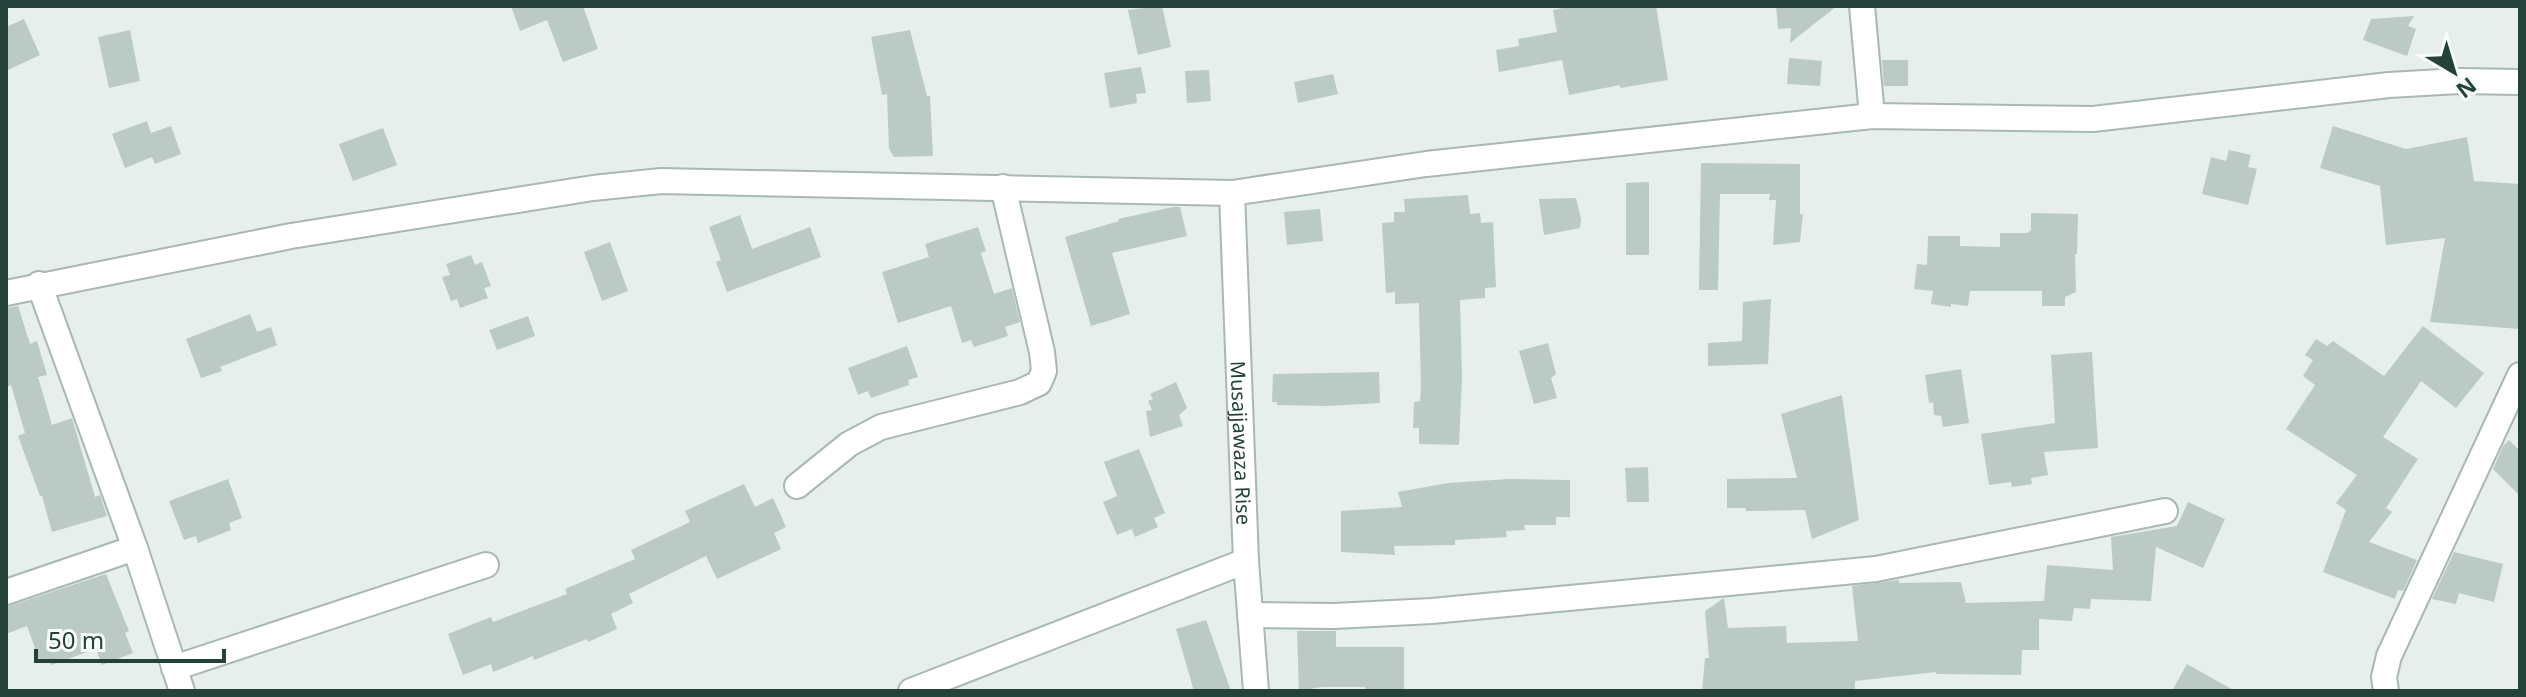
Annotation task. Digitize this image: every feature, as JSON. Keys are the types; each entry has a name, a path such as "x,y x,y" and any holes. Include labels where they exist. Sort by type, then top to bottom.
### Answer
{"street":[{"path":"1862,6 1872,116"},
{"path":"6,293 291,236 593,188 661,181 1232,193 1426,164 1872,116 2093,119 2389,85 2520,82"},
{"path":"797,486 849,444 881,427 1020,392 1039,383 1044,371 1042,352 1003,187"},
{"name":"Musajjawaza Rise","path":"1232,193 1246,561 1256,691"},
{"path":"39,284 135,548 182,691"},
{"path":"2386,691 2384,677 2389,656 2520,375"},
{"path":"1250,615 1334,616 1432,611 1876,569 2165,511"},
{"path":"6,592 135,548"},
{"path":"911,691 1246,561"},
{"path":"174,668 486,565"}],"building":[{"path":"511,6 583,6 598,49 563,62 547,20 520,31"},
{"path":"1162,6 1171,47 1138,55 1128,10"},
{"path":"1573,6 1656,6 1668,80 1569,95 1562,60 1499,72 1496,50 1519,46 1518,39 1557,32 1553,10"},
{"path":"1776,6 1837,6 1790,43 1791,28 1778,29"},
{"path":"2414,16 2408,26 2416,29 2407,56 2363,40 2371,19"},
{"path":"24,19 40,55 6,71 6,27"},
{"path":"130,30 140,81 109,88 98,37"},
{"path":"910,30 927,96 930,96 933,156 894,157 889,149 887,94 882,95 871,37"},
{"path":"1789,58 1822,61 1820,86 1787,84"},
{"path":"1882,60 1908,60 1908,86 1884,86"},
{"path":"1141,67 1146,93 1136,94 1137,103 1110,108 1104,73"},
{"path":"1209,70 1211,101 1187,103 1185,71"},
{"path":"1333,74 1338,94 1298,103 1294,82"},
{"path":"147,121 151,133 171,126 181,154 155,164 152,157 125,168 112,134"},
{"path":"2333,126 2406,149 2467,137 2474,181 2520,184 2520,329 2430,322 2445,238 2386,245 2380,186 2320,168"},
{"path":"383,128 397,165 353,181 339,144"},
{"path":"2229,150 2251,155 2248,167 2257,169 2248,205 2202,194 2211,157 2226,161"},
{"path":"1701,163 1800,164 1800,214 1803,214 1800,242 1773,245 1776,200 1769,200 1770,194 1720,194 1718,290 1699,290"},
{"path":"1649,182 1649,255 1626,255 1626,183"},
{"path":"1468,195 1470,214 1480,213 1481,223 1493,222 1496,287 1485,288 1485,298 1460,300 1462,377 1459,445 1419,444 1419,428 1413,428 1414,402 1420,401 1421,387 1419,303 1395,304 1395,292 1386,293 1382,223 1394,222 1394,212 1405,212 1404,199"},
{"path":"1576,198 1580,228 1544,235 1539,199"},
{"path":"1180,207 1187,236 1112,253 1130,314 1091,326 1065,237 1118,219"},
{"path":"1320,209 1323,241 1287,245 1284,212"},
{"path":"2031,213 2078,214 2076,292 2065,297 2065,306 2042,306 2042,291 1970,291 1968,306 1951,304 1951,307 1931,304 1933,291 1914,289 1917,264 1927,265 1928,236 1960,236 1960,246 2000,247 2000,233 2027,233 2031,230"},
{"path":"740,215 752,249 810,227 821,257 727,292 716,262 721,260 709,227"},
{"path":"978,227 986,251 981,253 994,294 1012,288 1020,322 1005,327 1008,336 974,347 971,340 962,343 951,306 898,323 882,272 929,257 925,244"},
{"path":"610,242 628,291 602,301 584,252"},
{"path":"471,255 475,265 482,262 491,286 484,288 488,298 460,308 457,299 451,301 442,277 450,275 446,264"},
{"path":"1771,299 1768,364 1708,366 1708,343 1742,341 1743,302"},
{"path":"18,306 30,344 37,341 47,375 38,377 52,425 72,418 95,497 100,495 107,516 52,532 42,496 18,436 25,433 11,385 6,387 6,308"},
{"path":"250,314 257,332 271,327 277,345 220,367 222,371 201,378 186,339"},
{"path":"528,316 535,336 497,350 489,330"},
{"path":"2423,326 2484,373 2456,408 2421,381 2383,437 2418,459 2386,508 2392,512 2369,542 2417,560 2403,591 2398,590 2395,599 2323,572 2346,510 2336,503 2357,475 2286,429 2315,385 2303,376 2313,360 2305,355 2316,339 2327,346 2333,341 2384,376"},
{"path":"1548,343 1556,374 1551,378 1557,398 1534,404 1519,351"},
{"path":"907,346 918,377 908,380 909,385 871,398 868,391 858,395 848,368"},
{"path":"2092,352 2098,448 2044,452 2048,475 2031,478 2032,484 2012,487 2011,482 1989,485 1981,434 2055,423 2051,355"},
{"path":"1961,369 1969,423 1943,427 1941,416 1934,415 1933,402 1929,403 1925,375"},
{"path":"1379,372 1380,403 1327,406 1277,405 1277,402 1272,402 1273,374"},
{"path":"1176,382 1187,408 1179,415 1183,426 1150,437 1146,411 1152,410 1148,401 1153,399 1150,394"},
{"path":"1842,395 1859,520 1812,539 1805,510 1746,511 1746,508 1727,508 1727,479 1797,478 1781,414"},
{"path":"2509,440 2520,451 2520,496 2493,469"},
{"path":"1139,449 1165,513 1154,518 1158,527 1135,537 1132,529 1117,535 1103,502 1117,496 1104,462"},
{"path":"1648,467 1649,502 1627,502 1625,468"},
{"path":"228,479 242,518 229,523 231,530 198,543 196,536 184,540 169,501"},
{"path":"1509,479 1570,480 1570,517 1556,517 1556,525 1524,525 1525,530 1506,531 1507,537 1455,540 1455,545 1394,546 1395,555 1341,552 1341,511 1402,507 1398,492 1448,483"},
{"path":"744,484 755,507 773,498 786,527 774,533 781,549 717,579 706,556 629,594 633,603 611,614 617,629 534,660 533,656 493,672 491,664 463,675 448,634 491,617 493,622 567,594 565,589 635,559 631,550 690,522 685,511"},
{"path":"2188,502 2225,519 2203,568 2156,547 2151,601 2091,599 2090,609 2074,608 2072,621 2039,619 2039,650 2022,650 2021,675 1936,672 1855,681 1855,691 1702,691 1705,658 1709,658 1705,611 1724,598 1728,628 1786,626 1787,643 1858,641 1852,586 1899,580 1899,583 1961,582 1966,603 2044,601 2047,565 2113,570 2111,537 2177,526"},
{"path":"2454,552 2503,564 2494,602 2459,593 2456,604 2432,599"},
{"path":"106,574 129,631 125,633 133,653 102,665 96,649 51,665 49,659 40,662 27,626 6,634 6,607"},
{"path":"1206,620 1231,691 1194,691 1176,629"},
{"path":"1297,631 1336,631 1336,647 1404,647 1404,691 1321,687 1299,691"},
{"path":"2187,664 2235,691 2172,691"}]}
